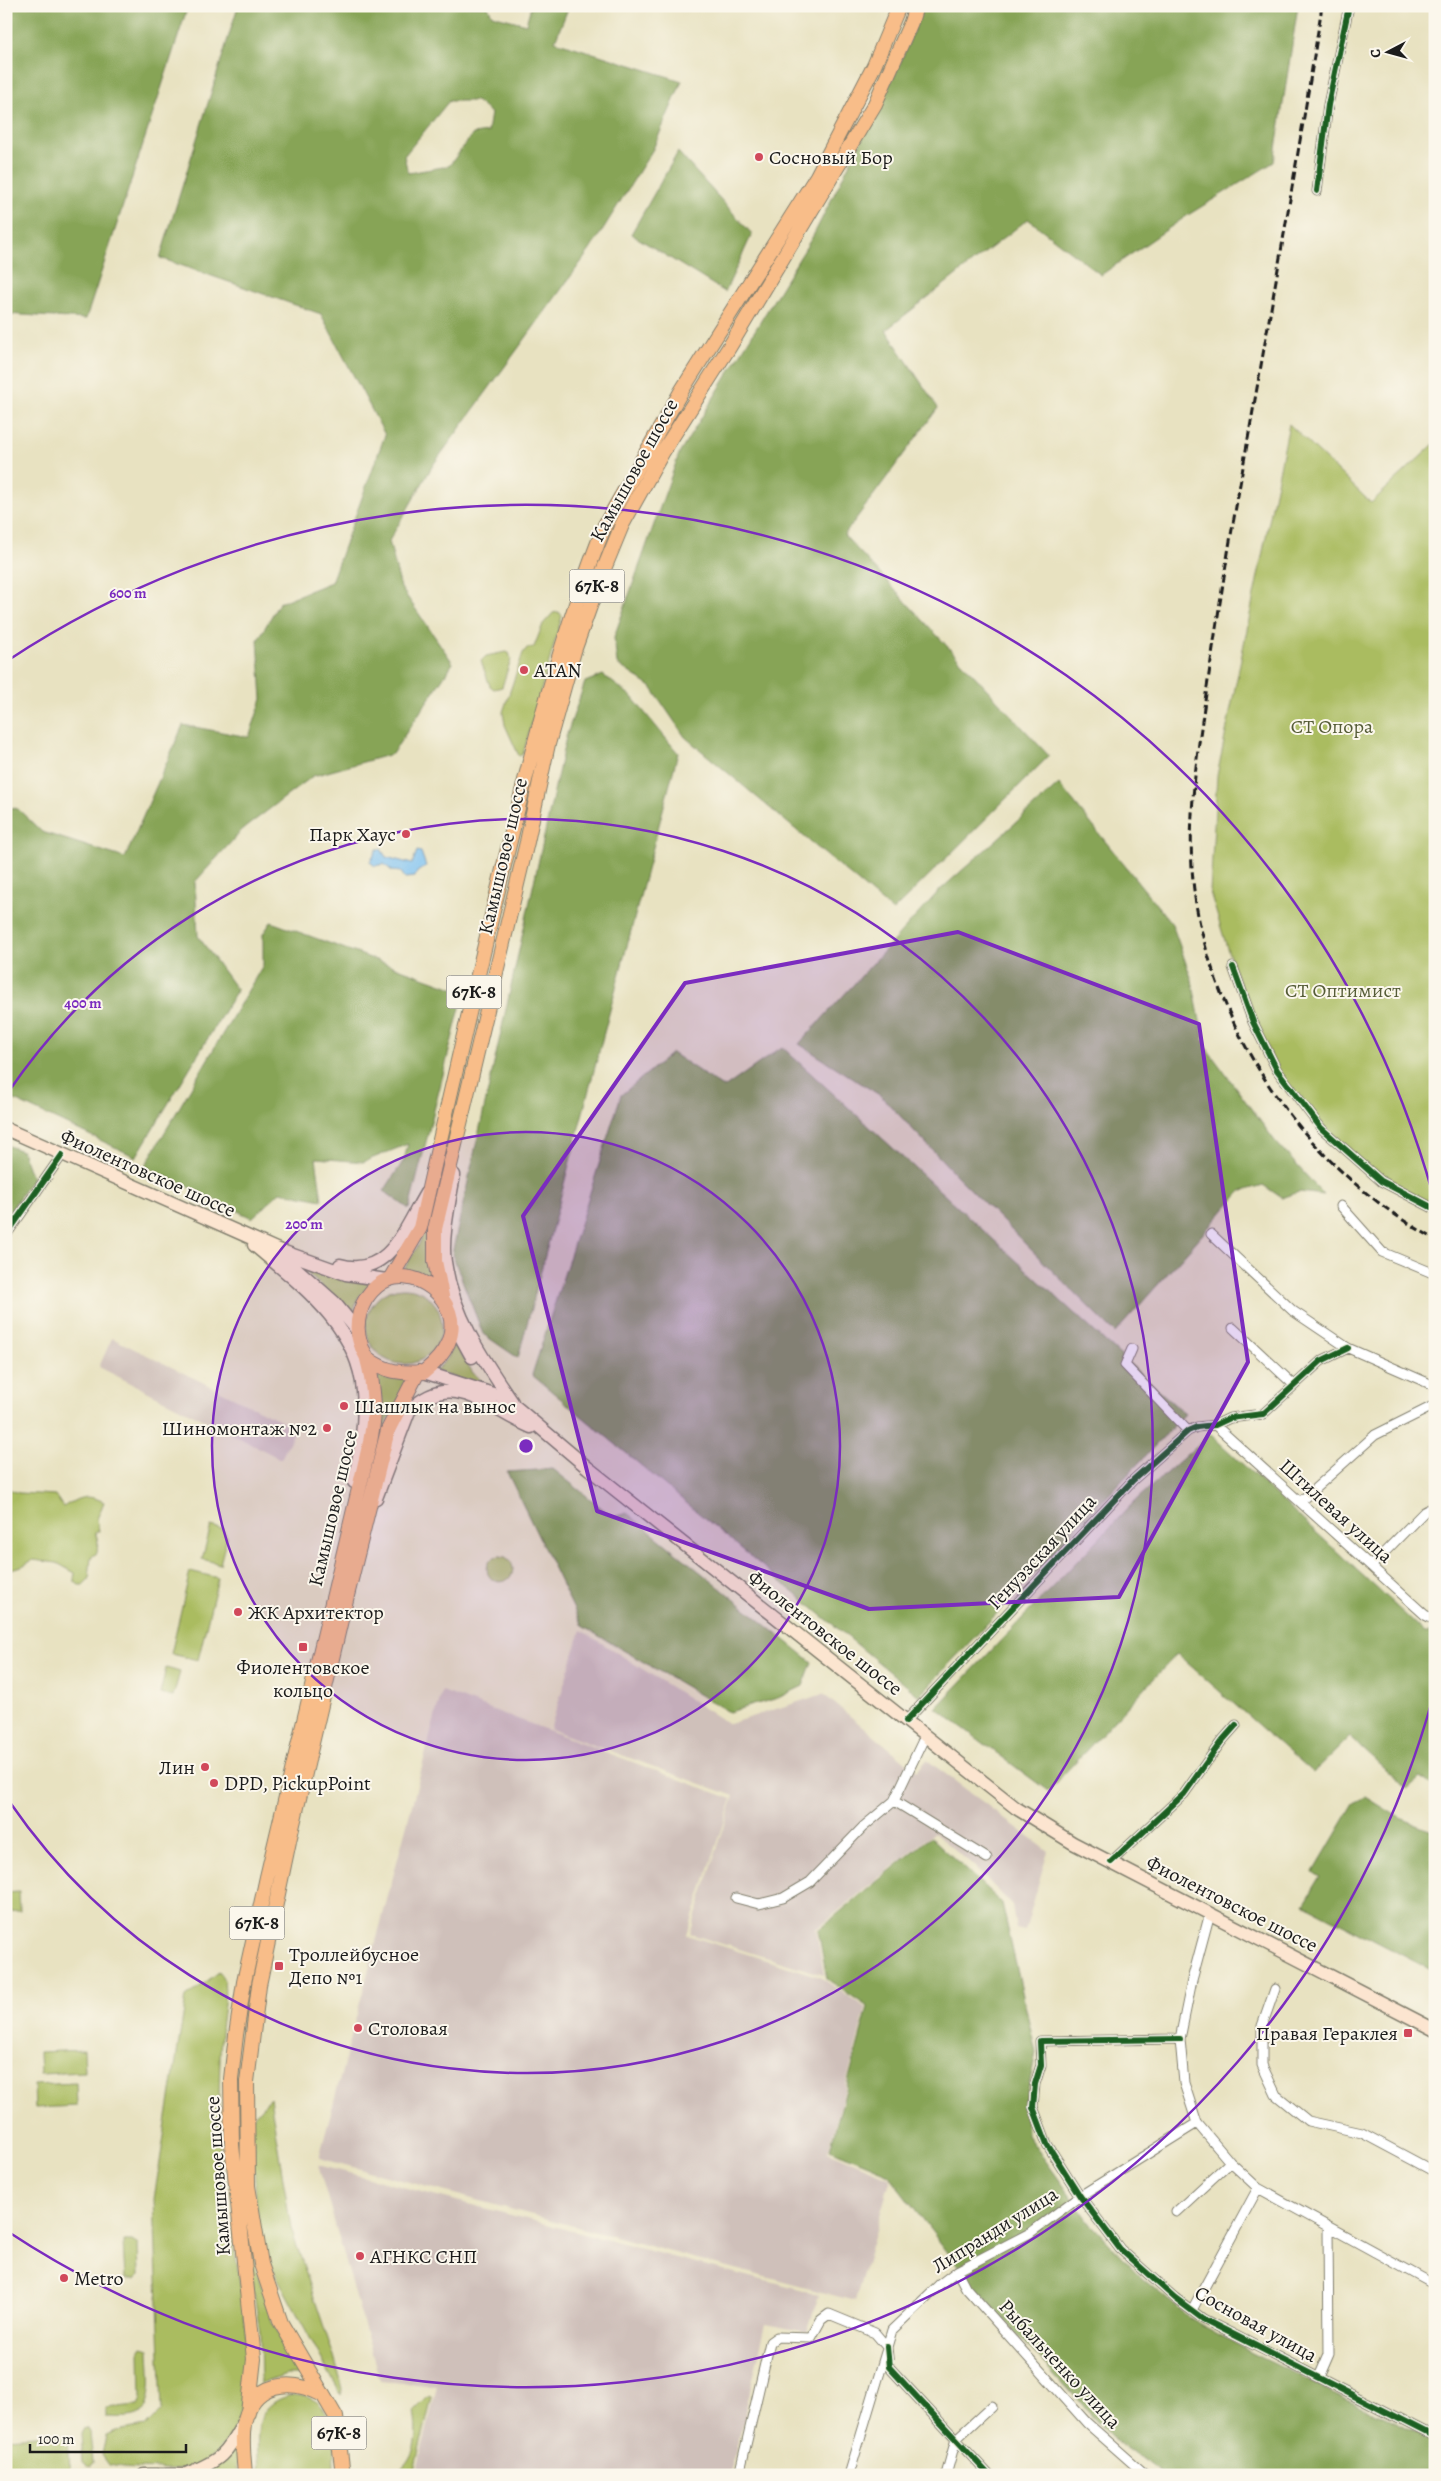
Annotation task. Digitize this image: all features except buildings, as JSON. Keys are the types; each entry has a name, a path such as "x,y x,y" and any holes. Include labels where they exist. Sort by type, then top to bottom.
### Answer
{"main road":[{"name":"Камышовое шоссе","path":"429,1189 521,796 563,642 597,544 605,525 677,398 817,176 874,66 900,6"},
{"name":"Камышовое шоссе","path":"442,1296 435,1261 435,1229 527,842 548,744 574,651 602,573 622,525 662,453 730,346 875,104 912,22 916,6"},
{"name":"Фиолентовское шоссе","path":"6,1129 276,1250 346,1274 388,1279"},
{"path":"453,1152 455,1171 447,1212 444,1261 459,1314 478,1352 517,1408"},
{"path":"293,1256 318,1258 345,1266 364,1268 376,1264 385,1257 407,1229 429,1189"},
{"name":"67К-8","path":"367,1358 356,1329 358,1317 367,1297 375,1287 388,1279 420,1228 429,1189"},
{"path":"242,1235 295,1280 336,1321 355,1355 363,1390 363,1437 354,1483 357,1498"},
{"name":"Фиолентовское шоссе","path":"276,1250 334,1302 356,1329"},
{"path":"388,1279 414,1280 427,1284 442,1296"},
{"name":"67К-8","path":"442,1296 450,1309 452,1321"},
{"name":"Камышовое шоссе","path":"343,2475 336,2417 281,2323 261,2264 248,2186 247,2082 259,1985 289,1841 388,1430 421,1372 443,1353 449,1342 452,1321"},
{"name":"Фиолентовское шоссе","path":"452,1321 469,1353 499,1396"},
{"name":"Камышовое шоссе","path":"245,2475 243,2437 254,2359 232,2145 232,2079 236,2035 244,1982 267,1877 370,1442 375,1406 367,1358"},
{"path":"367,1358 391,1372 421,1372"},
{"name":"Фиолентовское шоссе","path":"421,1372 499,1396 517,1408 595,1474 1016,1808 1111,1862 1435,2030"},
{"path":"366,1520 380,1490 401,1426 409,1411 419,1400 438,1392 463,1392 488,1402 527,1426 549,1435"},
{"path":"144,2475 188,2474 214,2463 225,2452 263,2392 276,2386 301,2385 324,2395"}],"street":[{"path":"1317,191 1328,105 1349,6"},
{"path":"1232,967 1253,1022 1277,1070 1322,1128 1381,1182 1435,1209"},
{"path":"6,1236 62,1155"},
{"path":"1341,1206 1382,1252 1435,1274"},
{"path":"1211,1234 1293,1311 1348,1348 1435,1386"},
{"path":"1233,1328 1294,1385"},
{"name":"Генуэзская улица","path":"906,1721 1133,1480 1188,1431 1197,1427 1215,1425 1230,1418 1263,1414 1321,1361 1348,1348"},
{"path":"1132,1349 1125,1365 1188,1431"},
{"path":"1301,1502 1375,1435 1435,1405"},
{"name":"Штилевая улица","path":"1215,1425 1424,1614 1435,1620"},
{"path":"1371,1566 1424,1512 1435,1506"},
{"path":"1111,1862 1184,1794 1236,1726"},
{"path":"736,1898 759,1904 784,1898 810,1882 863,1828 894,1801 925,1736"},
{"path":"894,1801 987,1858"},
{"path":"1210,1914 1192,1980 1180,2039 1184,2083 1197,2123 1230,2162 1258,2188 1434,2284 1435,2290"},
{"path":"1275,1989 1262,2026 1262,2065 1276,2095 1308,2121 1362,2133 1435,2172"},
{"name":"Сосновая улица","path":"1180,2039 1040,2041 1041,2065 1035,2084 1033,2107 1047,2144 1080,2196 1120,2249 1203,2319 1435,2437"},
{"name":"Липранди улица","path":"848,2475 892,2330 957,2270 1030,2233 1080,2196 1197,2123"},
{"path":"1176,2212 1230,2162"},
{"path":"1192,2310 1258,2188"},
{"path":"1319,2377 1329,2354 1328,2227"},
{"name":"Рыбальченко улица","path":"957,2270 966,2288 1086,2423 1146,2475"},
{"path":"738,2475 770,2342 777,2336 811,2338 821,2320 830,2314 875,2333 887,2347 889,2367 989,2475"},
{"path":"946,2475 956,2439 992,2406"}],"highlighted area":[{"path":"958,932 1199,1024 1248,1362 1119,1597 869,1609 597,1511 523,1216 685,983"}],"shaded area":[{"path":"112,1338 296,1428 281,1459 99,1367"},
{"path":"581,1630 729,1724 823,1694 917,1771 927,1760 1048,1851 1025,1931 1016,1929 1012,1905 975,1867 934,1833 816,1929 824,1975 690,1934 734,1796 550,1729"},
{"path":"442,1691 732,1799 687,1935 820,1977 866,2008 828,2152 891,2178 855,2301 319,2158"},
{"path":"318,2165 819,2295 807,2332 766,2324 730,2475 416,2475 437,2386 380,2381"}],"green space":[{"path":"6,6 188,6 86,319 6,314"},
{"path":"238,6 488,6 492,15 526,24 531,6 569,6 555,41 682,81 653,149 590,250 433,465 389,541 401,588 453,663 392,754 313,776 242,830 195,882 198,936 237,990 136,1157 6,1096 6,806 18,809 42,832 125,858 183,725 249,737 262,699 258,640 279,603 331,582 385,435 321,314 160,258","holes":["449,101 476,101 491,113 488,132 473,134 449,166 408,173 404,156"]},
{"path":"924,6 1298,6 1274,162 1188,215 1101,275 1028,219 886,330 938,408 844,535 1049,756 893,911 685,737 651,687 617,664 614,637 679,454 813,236 898,68"},
{"path":"678,152 752,234 725,292 631,234"},
{"path":"1289,424 1371,503 1435,443 1435,1209 1381,1181 1321,1128 1277,1070 1233,967 1210,892 1217,776"},
{"path":"559,612 562,616 523,754 519,756 505,725 503,712 523,653 527,648 534,647 543,624 553,613"},
{"path":"509,653 511,659 502,687 494,689 490,686 481,661 486,656"},
{"path":"603,675 631,696 678,753 518,1358 483,1334 452,1254 566,737 585,682"},
{"path":"1059,784 1172,924 1192,980 1205,1046 1275,1141 1324,1195 1299,1192 1282,1198 1263,1185 1240,1192 1115,1333 960,1179 881,1096 799,1044 940,890"},
{"path":"271,922 464,992 409,1209 384,1191 404,1160 408,1144 363,1162 316,1158 322,1200 280,1192 252,1218 145,1166 263,965 263,934"},
{"path":"782,1047 1185,1414 919,1696 532,1375 621,1095 672,1053 724,1088"},
{"path":"6,1145 22,1151 32,1178 6,1218"},
{"path":"429,1216 433,1217 432,1282 401,1274 419,1244"},
{"path":"297,1263 375,1281 358,1298 352,1316"},
{"path":"404,1288 418,1291 431,1299 439,1312 442,1326 439,1340 431,1353 418,1361 404,1364 390,1361 377,1353 369,1340 366,1326 369,1312 377,1299 390,1291"},
{"path":"454,1342 473,1373 484,1383 482,1387 435,1371 447,1359"},
{"path":"376,1371 389,1377 409,1379 384,1429 380,1429 382,1406"},
{"path":"1210,1434 1425,1633 1435,1633 1435,1788 1420,1778 1407,1789 1350,1737 1313,1773 1177,1654 1048,1791 936,1708 1136,1500"},
{"path":"553,1469 613,1517 627,1513 812,1662 803,1686 778,1698 729,1712 582,1626 507,1472"},
{"path":"6,1488 19,1493 55,1495 63,1507 73,1501 87,1497 104,1502 97,1519 99,1531 95,1533 98,1541 97,1553 91,1557 89,1579 83,1585 75,1582 75,1573 57,1563 33,1560 22,1566 6,1570"},
{"path":"211,1526 222,1529 227,1537 220,1564 202,1559"},
{"path":"500,1556 509,1560 513,1569 509,1578 500,1582 491,1578 487,1569 491,1560"},
{"path":"190,1571 218,1578 198,1660 171,1654"},
{"path":"166,1668 180,1672 173,1697 160,1694"},
{"path":"1366,1797 1400,1818 1435,1831 1435,1972 1304,1904 1321,1876 1314,1871 1354,1803"},
{"path":"931,1837 1002,1903 1036,2053 1026,2099 1027,2135 1092,2225 1138,2274 1197,2323 1252,2353 1435,2441 1435,2475 1162,2475 1111,2437 976,2289 898,2188 890,2174 830,2149 868,2007 827,1979 818,1930"},
{"path":"19,1892 20,1911 6,1912 6,1893"},
{"path":"219,1972 225,1988 219,2084 221,2167 240,2285 245,2332 246,2377 239,2417 222,2448 192,2467 151,2469 109,2465 102,2455 106,2435 116,2431 146,2426 162,2410 154,2199 186,1997"},
{"path":"84,2050 85,2072 40,2074 39,2052"},
{"path":"76,2083 77,2106 35,2108 34,2085"},
{"path":"270,2098 291,2228 334,2357 343,2389 341,2395 269,2262 261,2238 256,2203 252,2118"},
{"path":"123,2241 132,2241 138,2245 139,2275 136,2279 125,2279"},
{"path":"253,2258 272,2322 303,2375 286,2375 261,2384 260,2333 249,2259"},
{"path":"142,2347 149,2349 150,2392 145,2408 141,2413 134,2416 106,2417 106,2408 138,2405 141,2399 140,2350"},
{"path":"292,2395 307,2397 318,2403 326,2412 333,2435 334,2475 259,2475 258,2437 262,2416 278,2400"},
{"path":"429,2396 432,2398 413,2475 392,2475 407,2462 411,2455 414,2448 416,2430 414,2411"},
{"path":"87,2428 90,2432 93,2463 88,2467 83,2463 81,2433 83,2429"},
{"path":"62,2436 68,2440 70,2467 64,2471 6,2474 6,2438"},
{"path":"237,2448 238,2475 198,2474 221,2462"}],"water":[{"path":"377,849 381,849 386,857 412,864 417,851 421,852 426,866 417,872 415,877 405,878 401,872 392,871 384,864 375,866 370,862"}],"railway":[{"path":"1322,6 1231,535 1202,722 1192,807 1191,835 1194,892 1199,920 1213,970 1231,1017 1255,1063 1283,1105 1315,1145 1352,1181 1392,1212 1435,1239"}],"cycle path":[{"path":"1317,191 1328,105 1349,6"},
{"path":"1233,967 1253,1022 1277,1070 1321,1128 1381,1181 1435,1209"},
{"path":"6,1235 62,1155"},
{"path":"906,1721 1133,1480 1188,1431 1197,1427 1215,1425 1230,1418 1263,1414 1321,1361 1348,1348"},
{"path":"1111,1862 1184,1794 1221,1742 1236,1725"},
{"path":"1180,2039 1040,2041 1041,2065 1035,2084 1033,2107 1047,2144 1080,2196 1120,2249 1175,2298 1203,2319 1435,2437"},
{"path":"887,2347 889,2367 989,2475"}],"place":[{"name":"Сосновый Бор","path":"759,157"},
{"name":"ATAN","path":"524,670"},
{"name":"Парк Хаус","path":"406,834"},
{"name":"Шашлык на вынос","path":"344,1406"},
{"name":"Шиномонтаж №2","path":"327,1428"},
{"name":"ЖК Архитектор","path":"238,1612"},
{"name":"Фиолентовское кольцо","path":"303,1647"},
{"name":"Лин","path":"205,1767"},
{"name":"DPD, PickupPoint","path":"214,1783"},
{"name":"Троллейбусное Депо №1","path":"279,1966"},
{"name":"Столовая","path":"358,2028"},
{"name":"Правая Гераклея","path":"1408,2033"},
{"name":"АГНКС СНП","path":"360,2256"},
{"name":"Metro","path":"64,2278"}],"park label":[{"name":"СТ Опора","path":"1332,726"},
{"name":"СТ Оптимист","path":"1343,990"}]}
